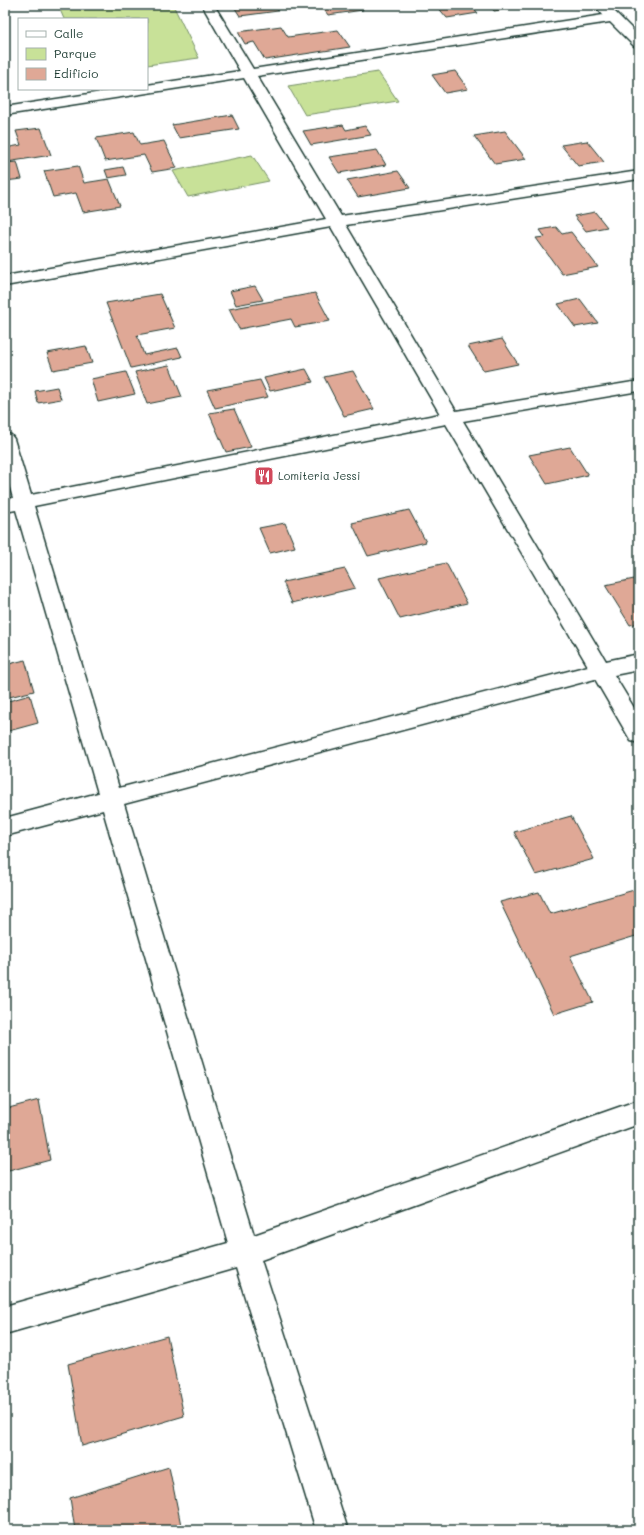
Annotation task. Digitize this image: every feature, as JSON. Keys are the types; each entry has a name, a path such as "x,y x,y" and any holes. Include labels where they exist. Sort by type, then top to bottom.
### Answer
{"street":[{"path":"208,5 639,735"},
{"path":"600,5 639,44"},
{"path":"148,89 612,18"},
{"path":"5,111 143,90"},
{"path":"5,281 335,222 639,175"},
{"path":"14,504 451,417 639,386"},
{"path":"5,439 14,504 111,800 246,1252 332,1530"},
{"path":"5,827 601,670 639,662"},
{"path":"5,1320 246,1252 639,1112"}],"green space":[{"path":"58,5 173,5 199,58 148,65 148,18 64,18"},
{"path":"378,72 398,101 305,115 288,86"},
{"path":"252,155 269,181 188,197 173,171"}],"building":[{"path":"233,5 274,5 278,11 240,16"},
{"path":"321,5 360,5 363,10 328,15"},
{"path":"436,5 471,5 478,13 447,18"},
{"path":"490,5 514,5 516,7 494,11"},
{"path":"281,26 288,37 338,30 350,47 265,60 254,42 245,44 238,32"},
{"path":"455,71 468,89 445,93 432,75"},
{"path":"232,115 239,129 179,138 172,125"},
{"path":"343,125 346,130 365,126 371,135 311,145 303,131"},
{"path":"41,128 51,155 7,162 5,148 21,145 16,131"},
{"path":"505,131 526,159 495,164 474,136"},
{"path":"134,132 140,145 164,141 177,168 152,172 144,155 105,161 96,138"},
{"path":"587,141 604,162 578,166 561,145"},
{"path":"377,150 386,165 339,173 329,157"},
{"path":"17,162 22,179 5,181 5,163"},
{"path":"78,166 84,183 109,179 120,206 83,212 76,193 53,197 44,171"},
{"path":"123,167 126,175 108,178 105,170"},
{"path":"398,171 410,188 358,197 347,180"},
{"path":"595,212 607,227 586,231 574,216"},
{"path":"556,227 562,234 571,232 598,267 562,274 536,238 545,237 540,230"},
{"path":"255,286 263,300 236,305 230,291"},
{"path":"315,293 330,321 295,327 291,319 239,329 229,309"},
{"path":"160,294 175,328 137,335 144,355 178,348 182,357 131,368 106,303"},
{"path":"580,299 598,323 575,327 558,304"},
{"path":"502,339 518,364 484,371 468,346"},
{"path":"86,346 92,363 53,370 47,353"},
{"path":"169,365 182,397 147,404 135,372"},
{"path":"306,369 313,382 270,391 264,378"},
{"path":"353,371 374,409 344,416 324,377"},
{"path":"126,372 135,394 98,402 91,379"},
{"path":"260,380 268,397 215,408 207,390"},
{"path":"57,387 61,399 38,403 35,391"},
{"path":"234,409 251,447 226,452 209,413"},
{"path":"570,447 588,475 547,484 529,455"},
{"path":"409,510 426,542 368,556 352,523"},
{"path":"285,523 295,547 270,553 259,528"},
{"path":"446,563 467,603 400,619 379,578"},
{"path":"345,569 355,588 292,603 283,582"},
{"path":"639,578 639,623 630,625 605,585"},
{"path":"25,660 34,691 5,698 5,665"},
{"path":"30,695 38,723 5,732 5,702"},
{"path":"571,816 594,859 536,875 514,832"},
{"path":"634,890 639,899 639,935 570,956 593,1002 554,1014 500,902 539,892 550,914"},
{"path":"39,1100 50,1160 5,1172 5,1109"},
{"path":"167,1336 184,1416 82,1446 68,1364"},
{"path":"169,1467 182,1530 75,1530 70,1498"}],"place":[{"name":"Lomiteria Jessi","path":"264,476"}]}
